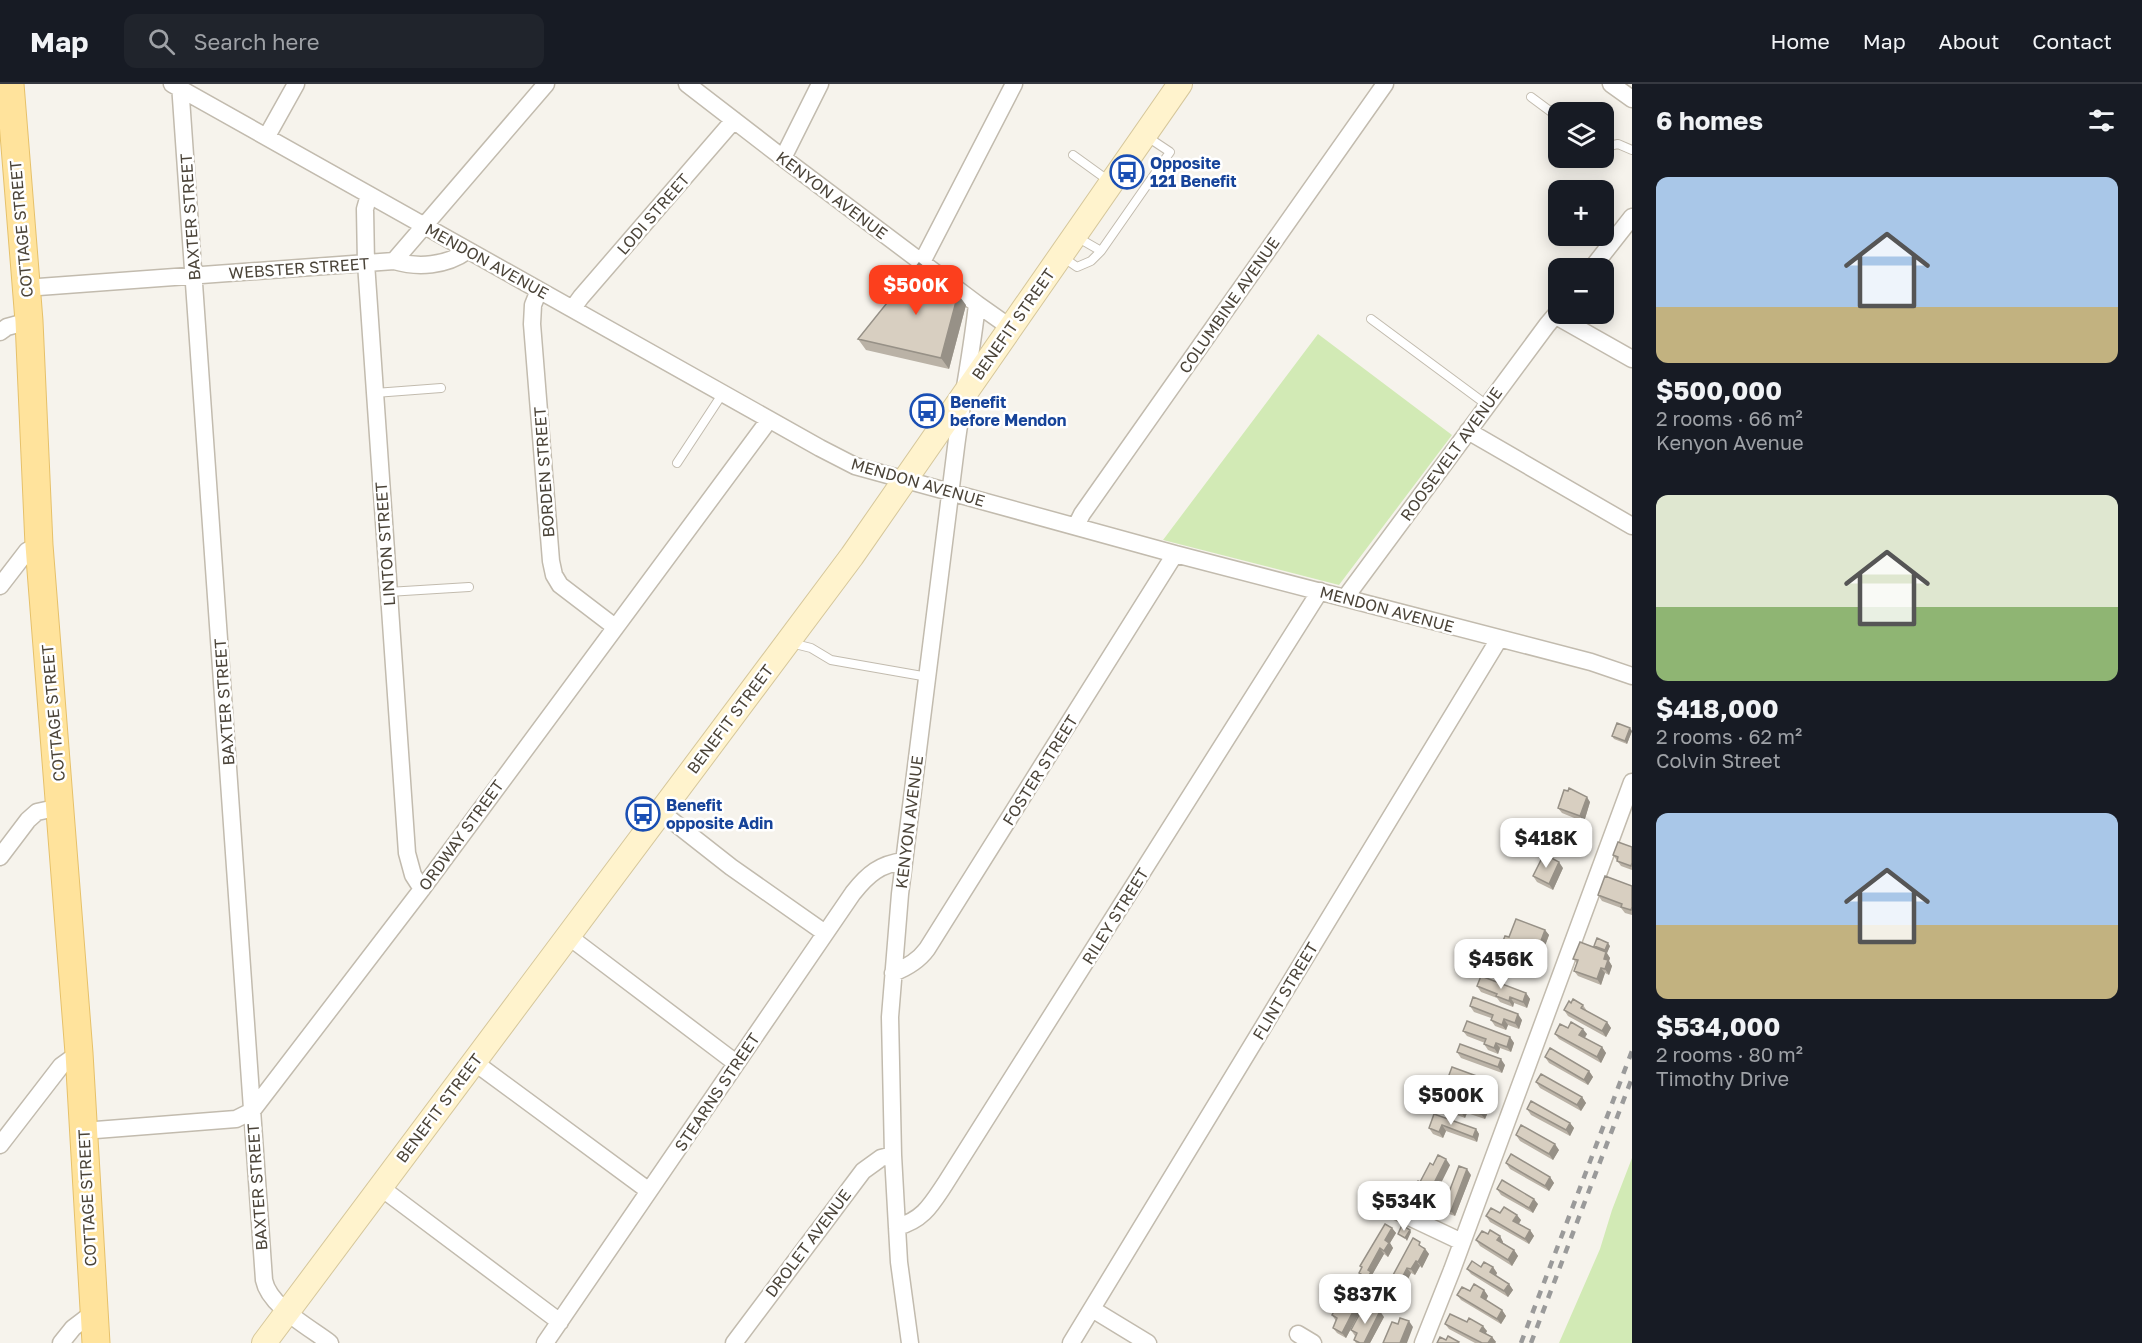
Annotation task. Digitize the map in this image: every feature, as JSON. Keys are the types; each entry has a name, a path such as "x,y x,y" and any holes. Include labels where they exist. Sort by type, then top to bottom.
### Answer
{"main road":[{"name":"COTTAGE STREET","path":"10,84 29,321 39,545 78,1053 96,1343"}],"street":[{"path":"267,136 296,84"},
{"name":"WEBSTER STREET","path":"394,261 546,84"},
{"name":"KENYON AVENUE","path":"687,84 976,304 1011,328"},
{"path":"783,158 820,84"},
{"path":"922,262 1014,84"},
{"name":"BENEFIT STREET","path":"264,1343 788,642 906,480 1180,84"},
{"name":"COLUMBINE AVENUE","path":"1076,526 1095,495 1385,84"},
{"path":"1611,84 1632,99"},
{"name":"MENDON AVENUE","path":"177,85 424,227 855,466 1175,554 1591,662 1632,676"},
{"name":"BAXTER STREET","path":"177,85 194,275 265,1288 276,1302 330,1343"},
{"name":"LODI STREET","path":"573,308 580,297 734,120"},
{"name":"LINTON STREET","path":"369,195 365,209 366,263 407,853 412,875 422,889"},
{"path":"1600,258 1632,217"},
{"name":"WEBSTER STREET","path":"25,288 394,261 406,265 430,264 454,260 467,251"},
{"name":"BORDEN STREET","path":"539,290 533,305 532,324 554,575 560,585 615,627"},
{"name":"KENYON AVENUE","path":"910,1343 899,1262 893,1155 890,1017 904,861 976,304"},
{"path":"0,332 7,327 29,321"},
{"name":"ROOSEVELT AVENUE","path":"1345,598 1548,324"},
{"path":"1574,324 1632,359"},
{"name":"ORDWAY STREET","path":"252,1111 422,889 769,420"},
{"path":"1468,431 1632,526"},
{"path":"0,586 27,551 39,545"},
{"name":"FOSTER STREET","path":"893,974 905,969 923,955 1175,554"},
{"name":"RILEY STREET","path":"897,1227 909,1224 922,1216 945,1184 1320,591"},
{"name":"FLINT STREET","path":"1071,1343 1499,639"},
{"path":"1423,1343 1632,782"},
{"path":"0,857 28,820 37,812 60,807"},
{"path":"661,812 731,867 825,933"},
{"name":"STEARNS STREET","path":"545,1343 852,893 871,872 890,863 904,861"},
{"path":"568,936 736,1063"},
{"path":"0,1145 61,1066 78,1053"},
{"path":"474,1062 649,1191"},
{"path":"83,1131 236,1119 252,1111"},
{"name":"DROLET AVENUE","path":"734,1343 863,1171 881,1158 893,1155"},
{"path":"380,1187 560,1322"},
{"path":"1369,1198 1462,1242"},
{"path":"1092,1309 1148,1343"},
{"path":"62,1343 73,1328 94,1312"},
{"path":"1298,1334 1313,1343"}],"lane":[{"path":"1531,97 1548,110"},
{"path":"1061,256 1077,267 1091,261 1101,252 1170,152 1145,135"},
{"path":"1614,145 1618,144 1632,150"},
{"path":"1073,155 1112,183"},
{"path":"1075,236 1101,252"},
{"path":"1371,319 1487,405"},
{"path":"375,393 441,388"},
{"path":"677,463 723,393"},
{"path":"388,592 469,587"},
{"path":"788,642 811,648 831,660 928,677"}],"green space":[{"path":"1318,334 1452,435 1339,585 1163,540"},
{"path":"1632,1158 1632,1343 1559,1343 1600,1249"}],"building":[{"path":"919,263 958,294 941,358 858,339"},
{"path":"1617,723 1630,728 1625,741 1612,736"},
{"path":"1569,788 1587,797 1580,816 1558,808 1564,790 1568,791"},
{"path":"1618,842 1632,847 1631,866 1617,861 1618,857 1613,855"},
{"path":"1544,854 1559,862 1549,884 1533,876"},
{"path":"1605,876 1632,886 1631,910 1598,895"},
{"path":"1516,919 1545,930 1536,954 1503,941 1505,936 1509,937"},
{"path":"1597,938 1608,943 1605,950 1594,946"},
{"path":"1580,942 1606,952 1604,959 1608,960 1605,969 1601,968 1597,979 1574,971 1578,960 1573,959"},
{"path":"1481,976 1526,993 1523,1002 1510,997 1509,1001 1477,986"},
{"path":"1473,997 1518,1014 1515,1023 1504,1019 1502,1025 1491,1020 1493,1015 1470,1006"},
{"path":"1573,999 1583,1005 1581,1008 1607,1022 1602,1031 1564,1010 1569,1001 1571,1003"},
{"path":"1467,1021 1510,1037 1507,1047 1496,1043 1494,1048 1484,1044 1486,1039 1463,1031"},
{"path":"1571,1022 1583,1029 1579,1035 1602,1047 1597,1057 1555,1034 1560,1024 1568,1028"},
{"path":"1460,1044 1501,1059 1498,1067 1457,1052"},
{"path":"1550,1048 1589,1071 1584,1080 1545,1057"},
{"path":"1452,1067 1493,1082 1490,1090 1482,1087 1479,1094 1464,1088 1466,1081 1449,1075"},
{"path":"1541,1074 1582,1097 1577,1105 1536,1082"},
{"path":"1442,1090 1484,1107 1481,1114 1463,1107 1461,1112 1447,1107 1449,1102 1439,1097"},
{"path":"1531,1101 1570,1123 1566,1130 1527,1109"},
{"path":"1434,1114 1476,1129 1473,1137 1442,1125 1439,1132 1429,1128"},
{"path":"1521,1125 1555,1144 1549,1154 1516,1135"},
{"path":"1511,1154 1550,1177 1545,1186 1506,1163"},
{"path":"1438,1155 1446,1159 1426,1199 1412,1192 1430,1163 1433,1165"},
{"path":"1459,1166 1467,1169 1451,1211 1443,1208"},
{"path":"1502,1180 1534,1199 1529,1208 1497,1189"},
{"path":"1504,1207 1517,1215 1513,1221 1530,1230 1525,1239 1486,1216 1491,1208 1500,1213"},
{"path":"1385,1224 1392,1228 1385,1240 1389,1243 1384,1251 1380,1248 1368,1270 1371,1272 1367,1278 1359,1273 1362,1267 1360,1266"},
{"path":"1402,1225 1410,1230 1405,1238 1398,1234"},
{"path":"1490,1230 1500,1236 1497,1240 1514,1250 1508,1260 1476,1240 1482,1231 1488,1234"},
{"path":"1413,1238 1425,1249 1418,1262 1416,1261 1411,1269 1407,1268 1400,1282 1392,1277"},
{"path":"1472,1261 1481,1267 1484,1262 1493,1267 1490,1272 1509,1284 1504,1291 1467,1269"},
{"path":"1474,1284 1484,1290 1481,1297 1502,1310 1497,1319 1457,1295 1462,1287 1470,1291"},
{"path":"1352,1291 1361,1296 1342,1333 1333,1328 1337,1318 1332,1315 1339,1302 1345,1306"},
{"path":"1371,1306 1380,1311 1364,1343 1360,1343 1354,1340 1357,1333 1351,1330 1360,1313 1366,1316"},
{"path":"1450,1314 1467,1322 1469,1318 1483,1326 1480,1331 1492,1337 1488,1343 1482,1343 1445,1324"},
{"path":"1400,1318 1409,1321 1400,1343 1383,1343 1392,1322 1398,1324"},
{"path":"1448,1336 1459,1342 1437,1343 1440,1337 1446,1340"}],"railway":[{"path":"1521,1343 1632,1051"},
{"path":"1531,1343 1632,1078"}],"place":[{"name":"Opposite 121 Benefit","path":"1127,172"},
{"name":"Benefit before Mendon","path":"927,411"},
{"name":"Benefit opposite Adin","path":"643,814"}]}
